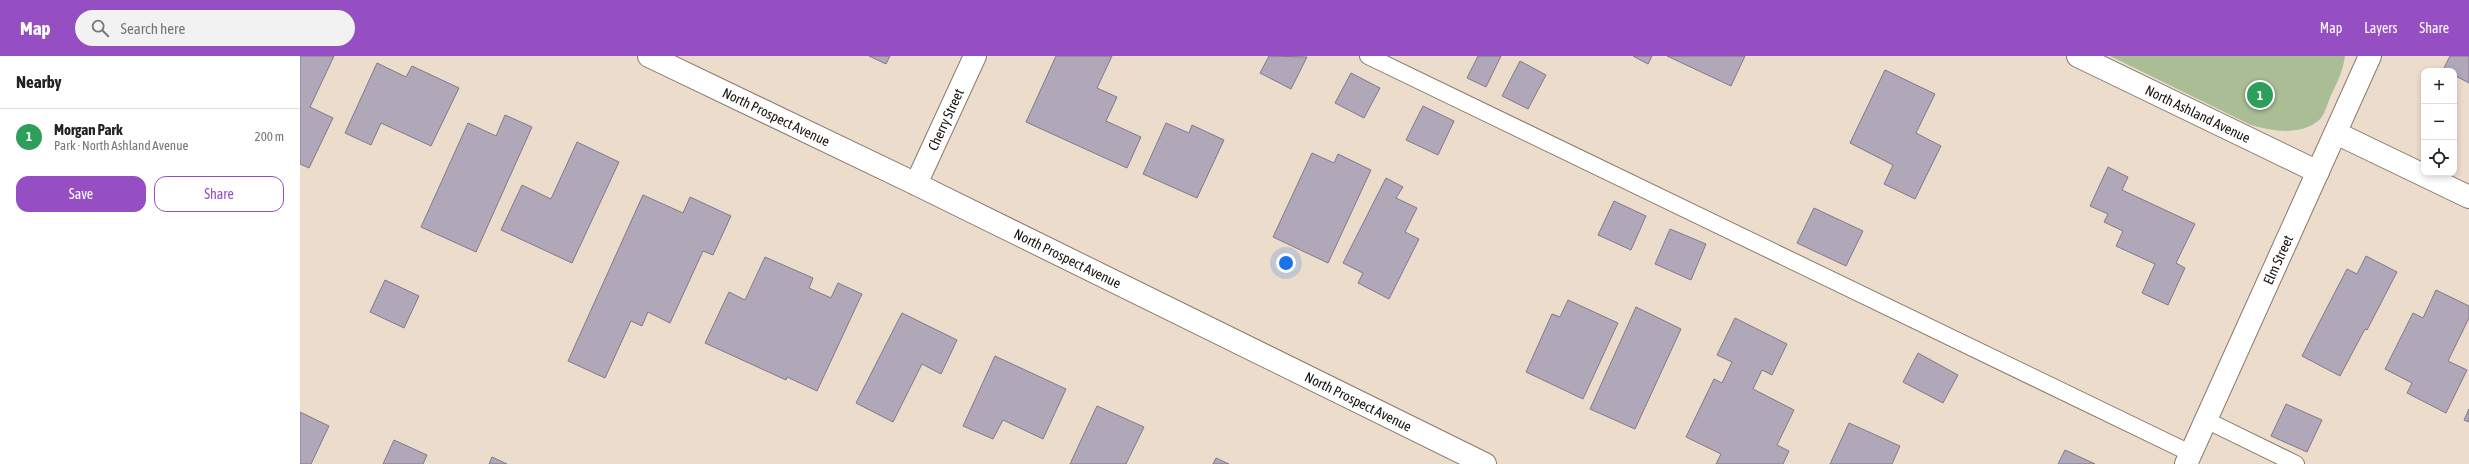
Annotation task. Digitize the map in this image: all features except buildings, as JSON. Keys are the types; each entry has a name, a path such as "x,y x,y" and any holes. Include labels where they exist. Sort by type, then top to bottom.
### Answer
{"street":[{"name":"North Prospect Avenue","path":"649,56 916,184 1485,464"},
{"name":"Cherry Street","path":"916,184 975,56"},
{"name":"North Ashland Avenue","path":"2078,56 2318,172"},
{"name":"Elm Street","path":"2188,459 2370,56"},
{"path":"2336,133 2469,197"}],"lane":[{"path":"1368,56 2188,459"},
{"path":"2206,420 2296,464"}],"green space":[{"path":"2110,56 2345,56 2340,75 2320,119 2311,126 2302,129 2285,131 2251,125"}],"place":[{"name":"Morgan Park","path":"2260,95"}]}
